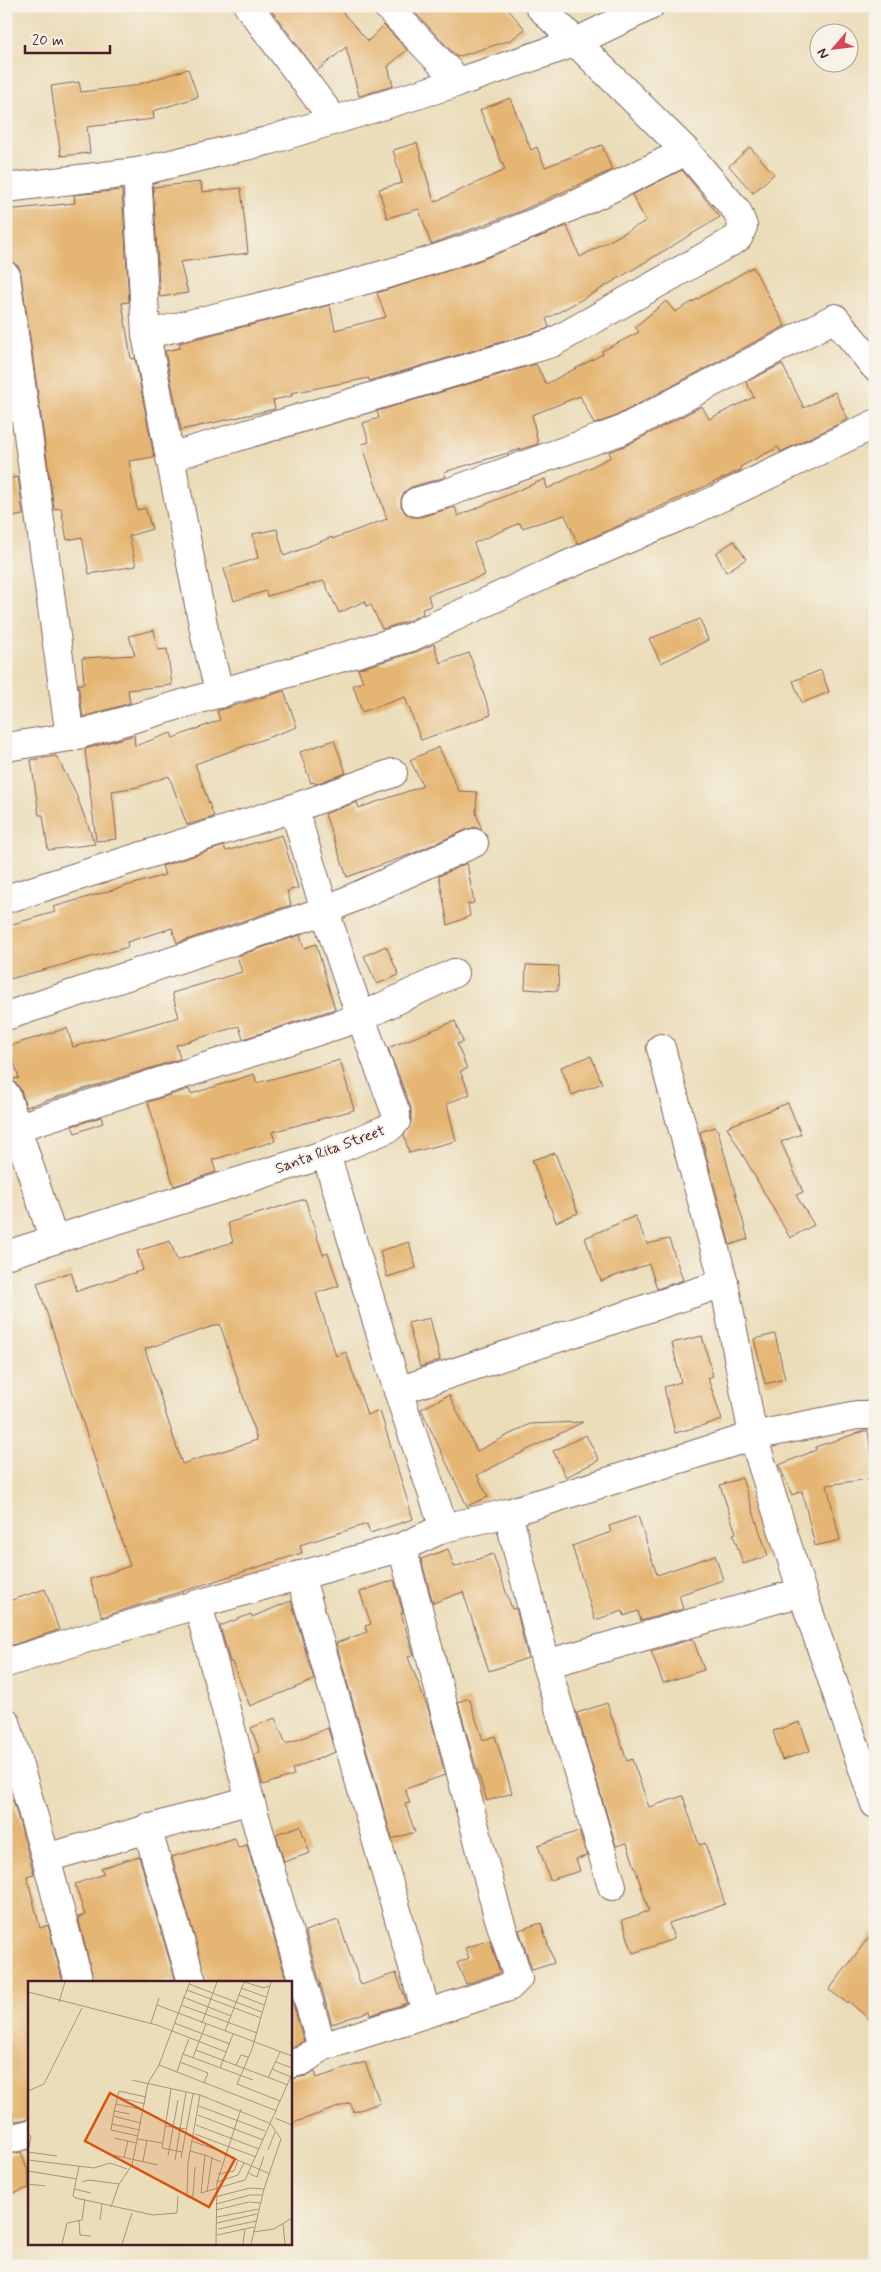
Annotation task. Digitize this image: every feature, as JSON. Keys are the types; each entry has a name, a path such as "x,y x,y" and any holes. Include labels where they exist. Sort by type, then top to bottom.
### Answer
{"street":[{"path":"248,6 334,120"},
{"path":"387,6 459,82"},
{"path":"170,457 552,343 738,238 743,226 738,211 686,152 574,43 539,6"},
{"path":"7,180 137,172 267,141 459,82 574,43 650,6"},
{"path":"146,335 412,267 469,248 563,212 686,152"},
{"path":"137,172 146,335 206,640 220,694"},
{"path":"6,276 70,737"},
{"path":"416,502 444,494 620,431 835,318 875,367"},
{"path":"6,747 70,737 411,637 551,572 688,513 875,424"},
{"path":"6,899 294,808 393,773"},
{"name":"Santa Rita Street","path":"6,1254 326,1154 389,1128 396,1121 396,1113 359,1018 324,911 294,808"},
{"path":"6,1016 324,911 474,843"},
{"path":"12,1129 359,1018 454,973"},
{"path":"661,1048 724,1283 753,1436 802,1592 875,1804"},
{"path":"6,1094 12,1129 53,1238"},
{"path":"326,1154 398,1392 444,1528"},
{"path":"398,1392 724,1283"},
{"path":"6,1663 198,1604 402,1546 444,1528 508,1513 753,1436 857,1415 875,1415"},
{"path":"508,1513 546,1664 612,1886"},
{"path":"291,2064 302,2061 322,2047 426,2012 509,1987 518,1978 497,1912 402,1546"},
{"path":"300,1575 426,2012"},
{"path":"546,1664 802,1592"},
{"path":"198,1604 250,1800 322,2047"},
{"path":"6,1722 46,1858 79,1981"},
{"path":"46,1858 250,1800"},
{"path":"147,1828 192,1981"}],"building":[{"path":"268,6 337,6 368,41 384,25 407,50 388,66 393,86 359,96 346,47 317,71"},
{"path":"409,6 505,6 525,29 511,40 457,57"},
{"path":"188,69 198,97 153,111 154,119 87,127 90,153 61,156 51,86 79,82 81,92 133,86"},
{"path":"510,98 531,150 537,147 545,167 602,145 612,170 518,212 431,244 419,209 387,218 379,189 402,183 393,150 417,143 434,202 505,170 480,110"},
{"path":"750,147 774,174 753,193 729,166"},
{"path":"682,170 720,217 599,290 546,319 549,327 546,329 369,381 369,378 291,393 292,396 273,400 275,409 181,430 165,351 180,348 179,343 330,305 335,330 386,317 377,293 473,263 567,226 580,257 646,221 632,195"},
{"path":"201,182 202,192 241,188 248,253 180,262 188,293 160,297 153,187"},
{"path":"122,190 129,302 122,303 131,359 135,358 154,457 129,461 137,510 145,508 152,529 129,536 136,566 89,574 82,537 67,540 61,508 54,509 21,274 19,267 13,262 6,210 75,203 74,195"},
{"path":"753,267 785,326 614,417 594,424 580,396 532,415 538,444 444,472 446,477 411,487 404,492 401,499 401,506 405,513 412,517 420,517 455,507 458,516 545,479 547,489 611,457 609,452 627,445 702,406 709,419 754,397 746,382 782,364 804,408 835,392 848,419 781,452 778,447 740,467 741,470 578,544 565,515 522,528 520,523 474,543 485,575 428,595 431,606 422,609 423,614 382,629 371,605 366,606 365,601 339,613 324,581 267,596 266,591 234,601 224,569 258,558 253,534 277,529 284,556 332,537 332,539 387,519 362,444 369,442 363,423 379,418 377,411 536,364 546,384 603,354 602,351 639,332 635,327 666,301 675,312"},
{"path":"18,477 23,515 6,518 6,479"},
{"path":"734,541 746,559 726,572 716,553"},
{"path":"700,619 708,640 661,663 649,639"},
{"path":"154,630 158,650 167,649 172,685 128,690 130,703 83,717 78,684 84,684 82,658 135,655 129,636"},
{"path":"434,644 440,663 469,653 491,715 421,740 405,697 362,712 353,685 363,682 358,669 416,652"},
{"path":"821,670 829,692 802,703 793,681"},
{"path":"284,691 297,727 195,764 214,817 187,825 169,776 138,787 112,791 117,839 96,841 85,749 134,735 135,746 171,733 173,738 220,720 217,711"},
{"path":"334,740 346,773 315,784 314,782 311,783 300,752"},
{"path":"439,747 459,791 477,792 476,813 482,830 475,827 468,829 409,855 347,877 325,814 357,802 359,808 423,786 410,760"},
{"path":"56,756 74,789 95,844 48,850 43,815 39,815 31,760"},
{"path":"282,835 298,888 287,891 291,905 177,943 172,928 127,942 128,947 6,980 6,926 55,912 53,907 165,875 162,866 224,846 226,851"},
{"path":"467,863 474,903 468,904 470,916 448,925 439,876"},
{"path":"300,935 304,948 316,944 335,1009 243,1039 239,1026 176,1045 180,1059 26,1107 21,1090 16,1083 10,1080 19,1078 9,1046 67,1028 73,1047 179,1017 172,993 242,972 237,956"},
{"path":"386,946 399,975 377,984 364,956"},
{"path":"526,965 559,966 558,991 525,989"},
{"path":"455,1021 463,1042 457,1044 467,1069 460,1071 470,1094 447,1104 456,1141 409,1153 404,1135 411,1122 411,1108 388,1048"},
{"path":"591,1056 602,1083 572,1095 561,1067"},
{"path":"340,1060 354,1110 272,1132 275,1141 212,1160 216,1172 174,1186 148,1102 189,1089 191,1094 254,1074 257,1083"},
{"path":"788,1103 801,1134 781,1142 803,1192 796,1195 814,1225 790,1238 727,1127"},
{"path":"101,1117 103,1123 75,1133 72,1126"},
{"path":"715,1127 718,1131 748,1239 730,1245 700,1132"},
{"path":"555,1153 578,1213 556,1222 532,1160"},
{"path":"305,1199 323,1255 328,1253 339,1286 316,1293 336,1356 346,1352 367,1415 380,1411 413,1519 370,1533 367,1524 300,1545 302,1553 102,1617 90,1579 130,1566 37,1283 71,1272 77,1291 143,1270 137,1251 170,1241 177,1260 233,1242 228,1223","holes":["220,1324 257,1440 182,1464 145,1349"]},
{"path":"635,1216 647,1244 669,1239 683,1280 657,1289 649,1264 601,1281 585,1238"},
{"path":"409,1242 416,1268 387,1277 380,1251"},
{"path":"430,1318 440,1360 420,1367 408,1323"},
{"path":"775,1334 785,1379 765,1384 754,1339"},
{"path":"702,1336 713,1376 708,1378 722,1420 675,1433 664,1387 681,1382 672,1343"},
{"path":"449,1395 477,1451 530,1424 583,1422 477,1475 488,1497 467,1506 421,1409"},
{"path":"868,1431 875,1478 827,1485 840,1540 815,1546 802,1491 792,1495 779,1465 816,1450 815,1447"},
{"path":"586,1435 599,1460 566,1477 553,1451"},
{"path":"742,1478 768,1556 743,1564 733,1534 736,1533 720,1485"},
{"path":"638,1516 657,1575 715,1555 723,1580 679,1595 683,1609 641,1621 638,1611 624,1616 623,1611 595,1620 572,1546 611,1532 609,1526"},
{"path":"448,1549 454,1567 493,1554 512,1609 516,1608 528,1658 489,1671 463,1592 433,1603 421,1559"},
{"path":"394,1580 403,1613 401,1613 414,1655 408,1657 429,1711 445,1775 405,1789 410,1803 405,1804 415,1832 392,1839 336,1643 367,1632 365,1626 371,1624 360,1592"},
{"path":"45,1589 59,1630 6,1647 6,1602"},
{"path":"291,1601 314,1680 250,1706 232,1662 230,1662 220,1626 251,1614 252,1617"},
{"path":"693,1639 704,1670 663,1683 651,1651"},
{"path":"469,1698 483,1740 495,1736 512,1793 487,1801 458,1702"},
{"path":"607,1703 627,1761 632,1759 649,1807 683,1796 699,1845 705,1843 725,1904 669,1923 674,1939 633,1953 622,1920 649,1911 627,1843 616,1846 577,1713"},
{"path":"275,1718 286,1744 328,1728 335,1752 292,1769 294,1775 263,1785 254,1755 260,1752 251,1728"},
{"path":"800,1722 810,1751 782,1760 773,1731"},
{"path":"13,1800 34,1874 27,1876 40,1928 48,1925 63,1981 28,1981 28,2119 15,2121 6,2087 6,1801"},
{"path":"300,1826 310,1853 284,1862 276,1834"},
{"path":"579,1831 587,1856 576,1859 580,1871 550,1880 538,1845"},
{"path":"235,1838 238,1848 247,1845 287,1981 207,1981 172,1857"},
{"path":"139,1856 176,1981 94,1981 78,1917 85,1915 75,1884 104,1874 101,1868"},
{"path":"338,1920 361,1985 396,1973 407,2003 371,2015 370,2011 332,2024 305,1931"},
{"path":"541,1923 554,1963 532,1970 519,1930"},
{"path":"875,1929 875,2024 848,2001 847,2003 829,1990"},
{"path":"490,1940 500,1973 466,1984 457,1963 469,1958 465,1948"},
{"path":"291,1996 304,2041 291,2048"},
{"path":"365,2062 380,2103 354,2112 350,2103 291,2124 291,2079 306,2076 315,2071 317,2078"},
{"path":"21,2152 28,2172 28,2188 6,2196 6,2155"}]}
